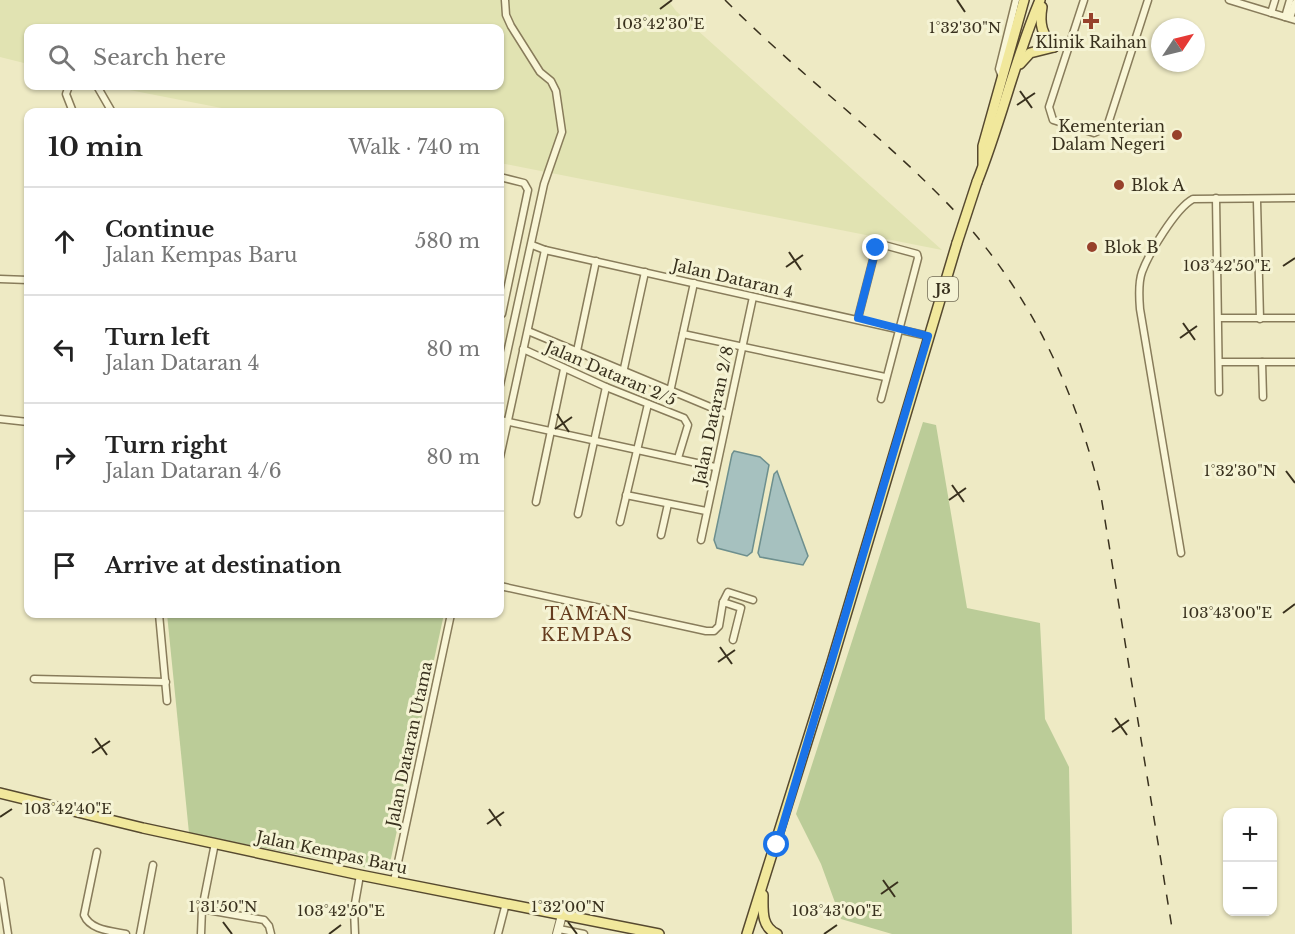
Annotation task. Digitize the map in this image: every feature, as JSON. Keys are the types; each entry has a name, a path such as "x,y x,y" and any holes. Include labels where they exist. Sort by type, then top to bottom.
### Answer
{"main road":[{"name":"J3","path":"983,166 983,146 1024,0"},
{"name":"J3","path":"747,934 976,182 991,150 1004,99 1042,0"},
{"path":"1042,0 1040,24 1045,37 1054,47"},
{"path":"1004,99 1024,57 1036,50 1054,47"},
{"name":"Jalan Kempas Baru","path":"3,796 360,875 652,933"},
{"path":"763,886 763,918 772,932 777,934"},
{"path":"740,934 751,924"}],"street":[{"path":"504,364 544,184 562,132 556,91 540,72 511,26 506,15 505,0"},
{"path":"1002,78 999,69 1016,0"},
{"path":"1084,0 1049,107 1050,115 1060,124 1092,133 1102,131 1107,127 1148,0"},
{"path":"1229,0 1290,18"},
{"path":"1271,13 1275,0"},
{"path":"1290,0 1290,18"},
{"path":"1290,18 1295,3"},
{"path":"1054,47 1067,52"},
{"path":"68,90 66,94 71,108"},
{"path":"99,90 110,108"},
{"path":"504,178 524,183 528,190 504,300"},
{"path":"1181,553 1142,321 1140,285 1150,256 1185,204 1196,198 1257,201 1295,198"},
{"path":"1216,198 1219,392"},
{"path":"1257,201 1260,319"},
{"name":"Jalan Dataran 4","path":"532,245 545,250 858,318 928,336"},
{"path":"858,318 876,248 884,245 911,250 918,258 881,399"},
{"path":"504,416 528,331 545,250"},
{"path":"577,351 596,261"},
{"path":"623,373 645,272"},
{"path":"0,279 24,280"},
{"path":"670,392 694,283"},
{"name":"Jalan Dataran 2/8","path":"701,540 753,297"},
{"path":"504,315 513,319"},
{"path":"1219,318 1295,318"},
{"path":"528,331 623,373 727,414"},
{"path":"683,334 885,377"},
{"name":"Jalan Dataran 2/5","path":"523,349 686,421 678,458"},
{"path":"1220,362 1295,362"},
{"path":"1262,362 1263,397"},
{"path":"536,501 564,369"},
{"path":"578,514 592,439 606,387"},
{"path":"620,522 635,449 648,404"},
{"path":"0,419 24,422"},
{"path":"504,420 716,467"},
{"path":"626,495 706,511"},
{"path":"661,535 668,504"},
{"path":"504,587 706,631 714,631 719,626 723,602 728,592 753,600"},
{"path":"723,602 741,608 733,640"},
{"path":"159,618 167,701"},
{"name":"Jalan Dataran Utama","path":"394,881 451,618"},
{"path":"34,678 166,682"},
{"path":"201,934 202,909 215,843"},
{"path":"97,852 84,915 87,922 95,927 126,934"},
{"path":"140,934 153,865"},
{"path":"355,934 354,909 360,875"},
{"path":"0,881 8,934"},
{"path":"498,934 507,903"},
{"path":"202,909 264,920 271,934"},
{"path":"562,915 558,931 584,934"}],"green space":[{"path":"0,0 668,0 676,11 942,250 504,164 504,108 222,108 129,90 504,90 504,24 24,24 24,63 0,57"},
{"path":"923,422 936,425 967,608 1040,623 1045,719 1069,767 1072,934 892,934 841,919 821,864 796,814"},
{"path":"167,618 443,618 388,872 189,833"}],"water":[{"path":"734,451 760,457 769,465 752,552 747,556 717,548 714,540"},
{"path":"777,471 808,556 803,565 760,557 758,553 774,474"}],"railway":[{"path":"725,0 779,52 892,150 946,202 975,234 1000,267 1044,338 1077,415 1101,496 1173,934"}],"place":[{"name":"Klinik Raihan","path":"1091,21"},
{"name":"Kementerian Dalam Negeri","path":"1177,135"},
{"name":"Blok A","path":"1119,185"},
{"name":"Blok B","path":"1092,247"}],"district":[{"name":"TAMAN KEMPAS","path":"587,624"}],"route":[{"path":"777,845 928,336 858,318 876,248"}]}
